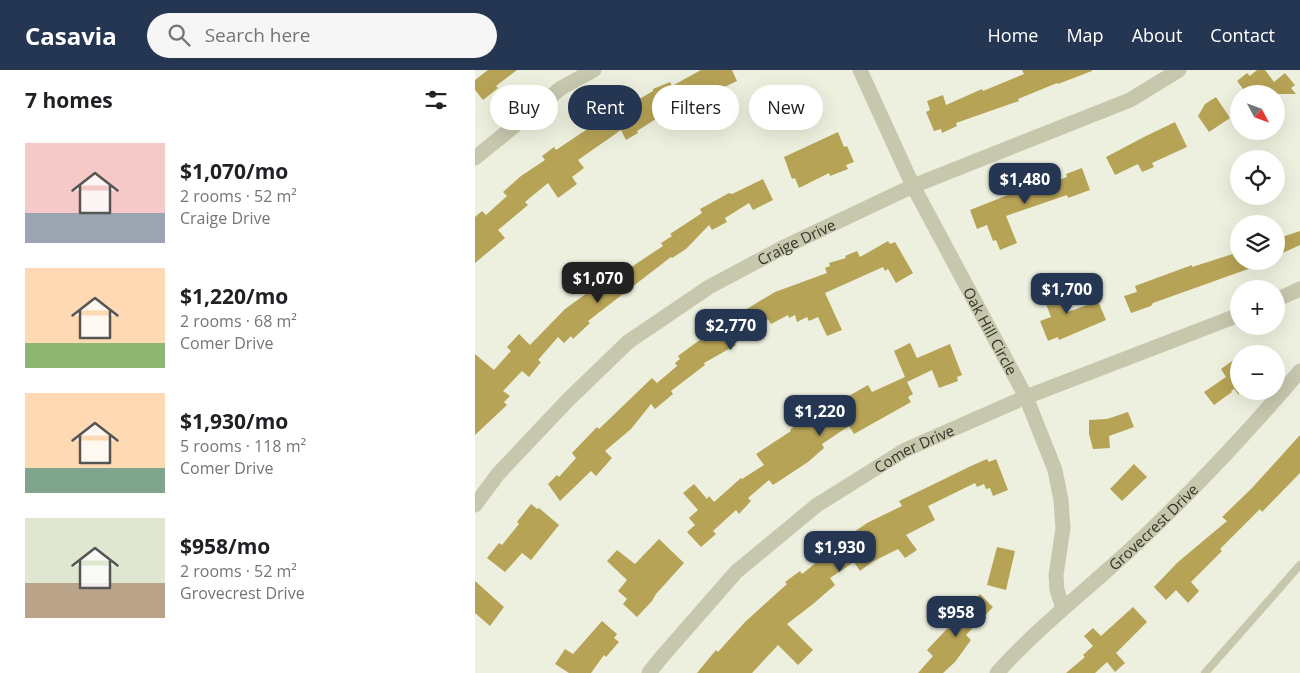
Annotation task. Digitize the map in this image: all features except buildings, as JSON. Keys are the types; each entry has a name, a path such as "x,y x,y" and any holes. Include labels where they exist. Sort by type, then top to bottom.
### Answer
{"street":[{"path":"475,158 561,88 594,70"},
{"name":"Oak Hill Circle","path":"860,70 913,186 1027,397 1055,470 1061,500 1063,528 1056,575 1057,590 1063,608"},
{"name":"Craige Drive","path":"475,505 498,474 567,401 628,342 709,287 784,247 913,186 1130,100 1179,70"},
{"path":"1285,296 1300,289"},
{"name":"Comer Drive","path":"649,673 736,572 817,504 905,450 1027,397 1230,319"},
{"name":"Grovecrest Drive","path":"997,673 1063,608 1132,548 1204,478 1300,372"}],"lane":[{"path":"1205,673 1300,565"}]}
